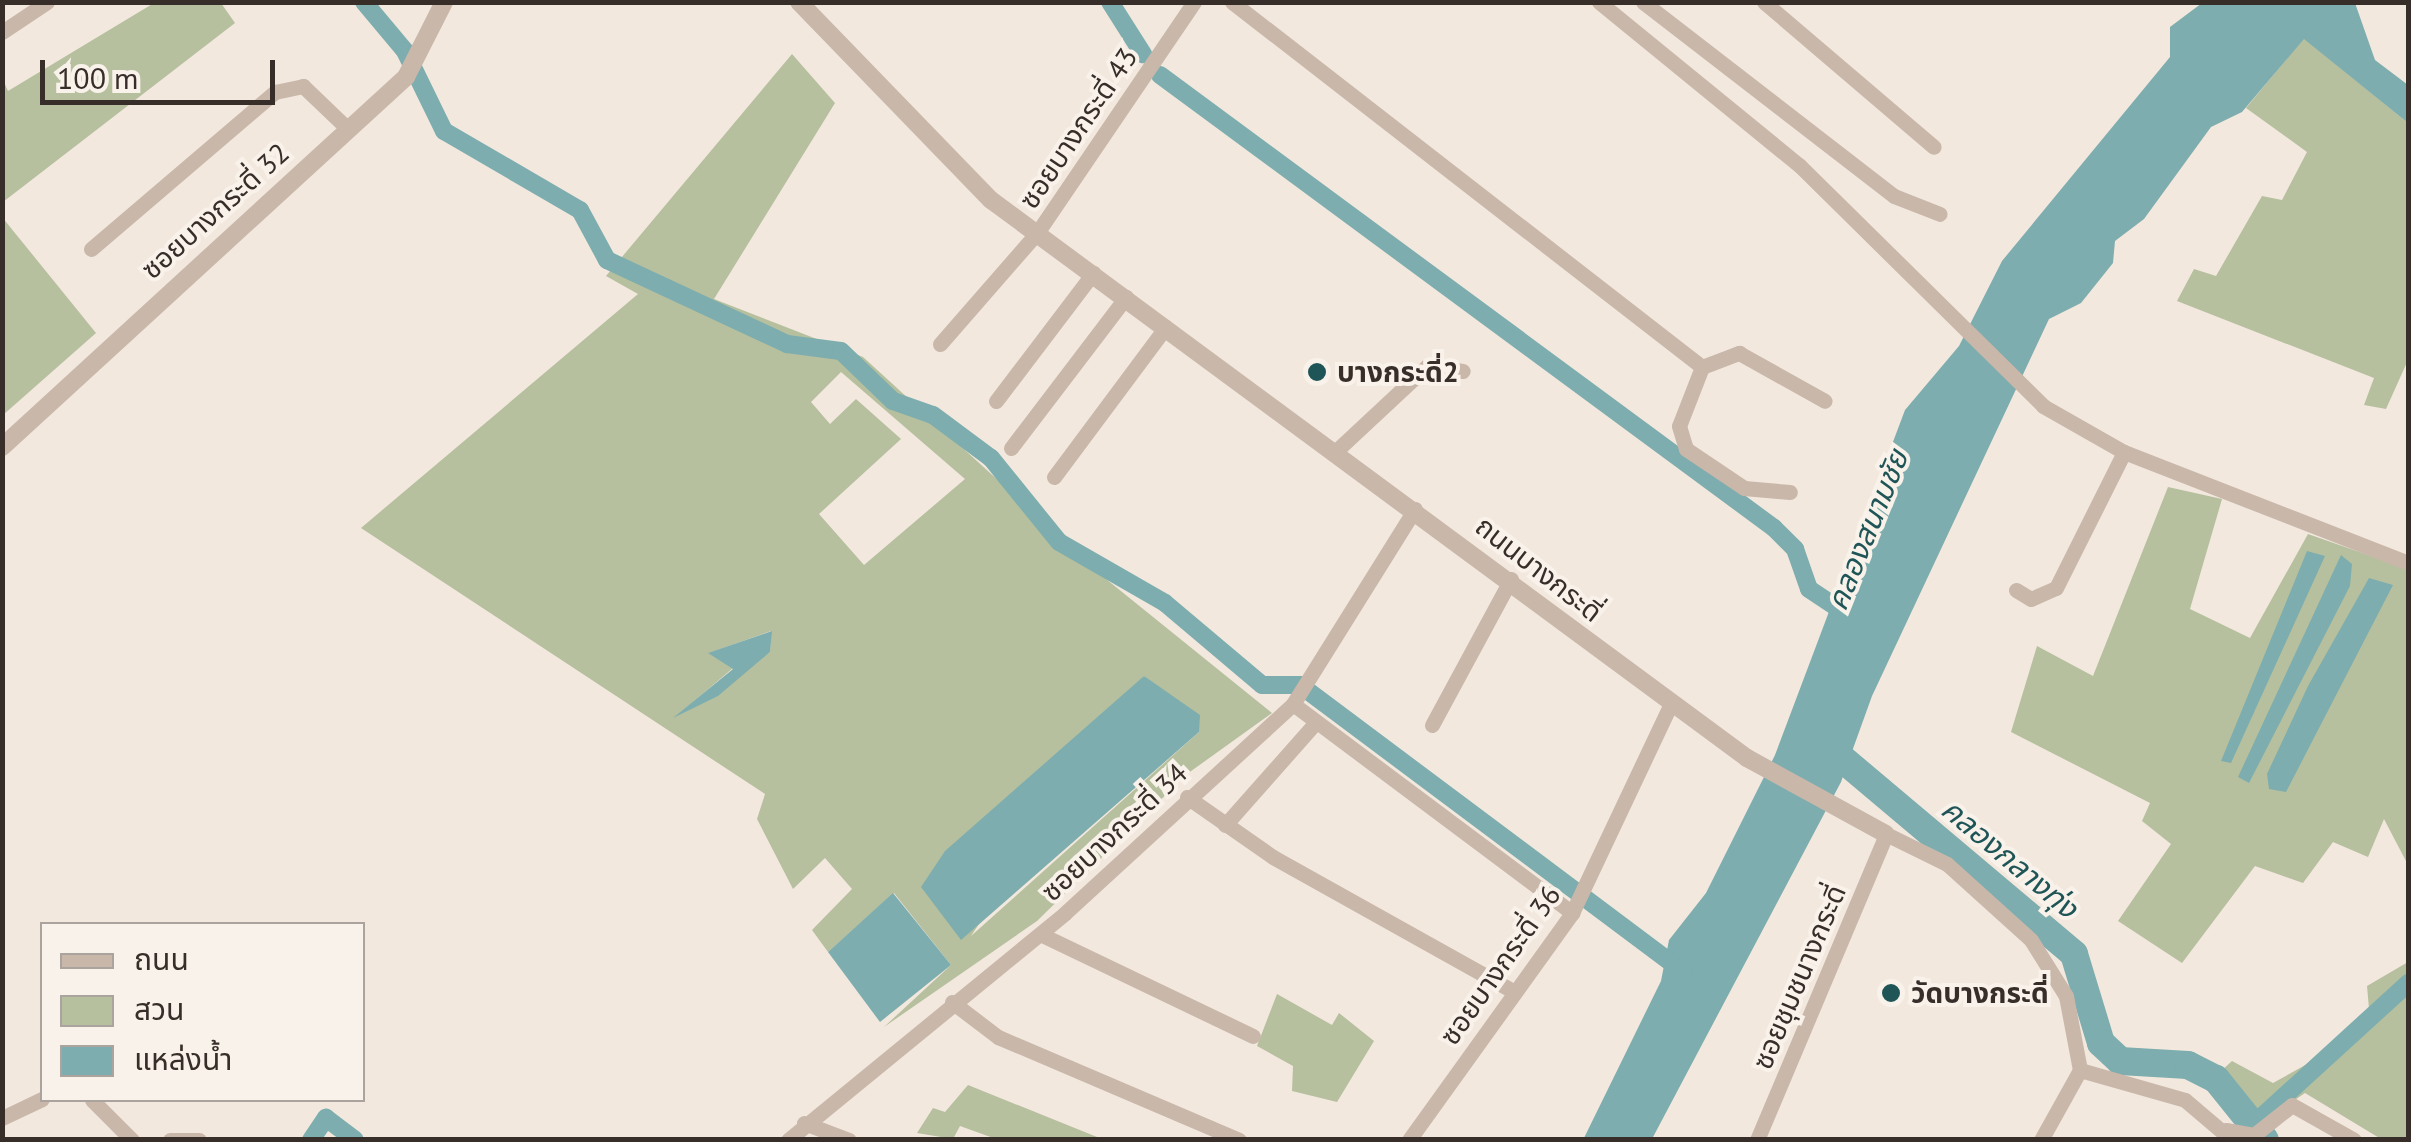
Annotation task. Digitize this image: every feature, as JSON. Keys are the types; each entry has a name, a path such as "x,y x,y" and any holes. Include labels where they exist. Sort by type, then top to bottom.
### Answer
{"street":[{"path":"2,32 47,2"},
{"name":"ซอยบางกระดี่ 32","path":"2,447 406,77 418,61 444,2"},
{"name":"ถนนบางกระดี่","path":"799,2 936,148 1036,232 1511,579 1747,758 1836,810 1947,864 2032,940 2066,996 2080,1070"},
{"name":"ซอยบางกระดี่ 43","path":"940,344 1036,232 1194,2"},
{"path":"1232,2 1702,367"},
{"path":"1599,2 1785,153 1959,317 2018,386 2124,452 2408,563"},
{"path":"1643,2 1894,196 1940,214"},
{"path":"1764,2 1934,146"},
{"path":"91,249 275,92 303,86 348,129"},
{"path":"996,402 1092,273"},
{"path":"1011,448 1126,297"},
{"path":"1054,477 1166,327"},
{"path":"1790,492 1744,488 1686,449 1678,426 1702,367 1738,354 1825,400"},
{"path":"1336,451 1427,366 1463,370"},
{"path":"2016,590 2031,600 2056,588 2124,452"},
{"name":"ซอยบางกระดี่ 34","path":"788,1140 952,1002 1040,934 1303,693 1415,508"},
{"path":"1432,725 1511,579"},
{"path":"1303,693 1316,722 1576,904"},
{"name":"ซอยบางกระดี่ 36","path":"1409,1140 1576,904 1671,704"},
{"path":"1225,825 1316,722"},
{"path":"1187,796 1225,825 1513,991"},
{"name":"ซอยชุมชนางกระดี่","path":"1757,1140 1886,834"},
{"path":"1040,934 1253,1036"},
{"path":"952,1002 998,1037 1239,1140"},
{"path":"2041,1140 2080,1070 2185,1100 2229,1135 2260,1130 2292,1105 2354,1140"},
{"path":"2,1118 40,1100"},
{"path":"94,1102 132,1140"},
{"path":"804,1123 849,1140"},
{"path":"170,1140 199,1140"}],"green space":[{"path":"154,3 221,3 235,23 3,202 3,80 8,91"},
{"path":"2304,38 2408,123 2408,360 2386,409 2364,405 2374,378 2177,301 2194,269 2216,276 2262,196 2282,200 2307,152 2246,108"},
{"path":"792,54 835,103 714,299 863,357 1106,579 1272,713 1187,774 1037,921 884,1027 951,965 894,893 828,952 812,930 852,889 825,858 793,889 757,819 765,794 361,528 638,294 606,276","holes":["841,372 965,479 864,565 819,514 901,439 856,399 830,424 811,402","771,631 770,652 679,714 733,668 709,653","1144,676 1199,732 971,936"]},
{"path":"2,217 96,333 3,415 2,415"},
{"path":"2168,487 2222,499 2190,609 2250,638 2308,534 2408,569 2408,865 2384,819 2368,857 2333,842 2303,883 2255,866 2182,963 2118,921 2171,844 2142,821 2150,803 2011,732 2037,646 2093,676"},
{"path":"2408,962 2408,1139 2381,1139 2305,1093 2264,1121 2220,1072 2232,1061 2273,1083 2316,1059 2369,1009 2367,986"},
{"path":"1277,994 1332,1025 1339,1013 1374,1041 1337,1102 1292,1091 1293,1066 1257,1046"},
{"path":"968,1085 1102,1139 996,1139 960,1126 953,1139 917,1133 933,1108 945,1112"}],"water":[{"name":"คลองสนามชัย","path":"2202,3 2355,3 2375,60 2408,85 2408,123 2304,39 2242,112 2211,127 2144,219 2115,241 2113,263 2081,303 2049,319 1872,696 1841,782 1652,1139 1583,1140 1661,981 1669,940 1706,893 1775,755 1905,410 1959,346 2002,261 2170,57 2170,27"},
{"path":"2307,551 2325,556 2231,763 2221,761"},
{"path":"2341,555 2352,564 2350,586 2249,783 2238,777"},
{"path":"2369,578 2393,585 2286,792 2269,789 2267,774 2308,686"},
{"path":"772,631 770,652 718,696 673,718 733,669 708,653"},
{"path":"1144,676 1200,715 1199,732 961,940 921,887 945,851"},
{"path":"893,893 951,965 880,1022 828,952"}],"waterway":[{"path":"364,2 405,51 444,131 580,210 607,260 787,344 841,351 893,401 933,415 991,458 1059,542 1165,603 1262,685 1300,685 1683,971"},
{"path":"1110,2 1143,54"},
{"name":"คลองสนามชัย","path":"1160,75 1774,528 1795,549 1809,589 1848,615"},
{"name":"คลองกลางทุ่ง","path":"1820,740 2074,954 2101,1043 2120,1061 2188,1065 2216,1079 2265,1140"},
{"path":"2256,1122 2408,983"},
{"path":"311,1140 326,1118 355,1140"}],"place":[{"name":"บางกระดี่2","path":"1317,372"},
{"name":"วัดบางกระดี่","path":"1891,993"}]}
